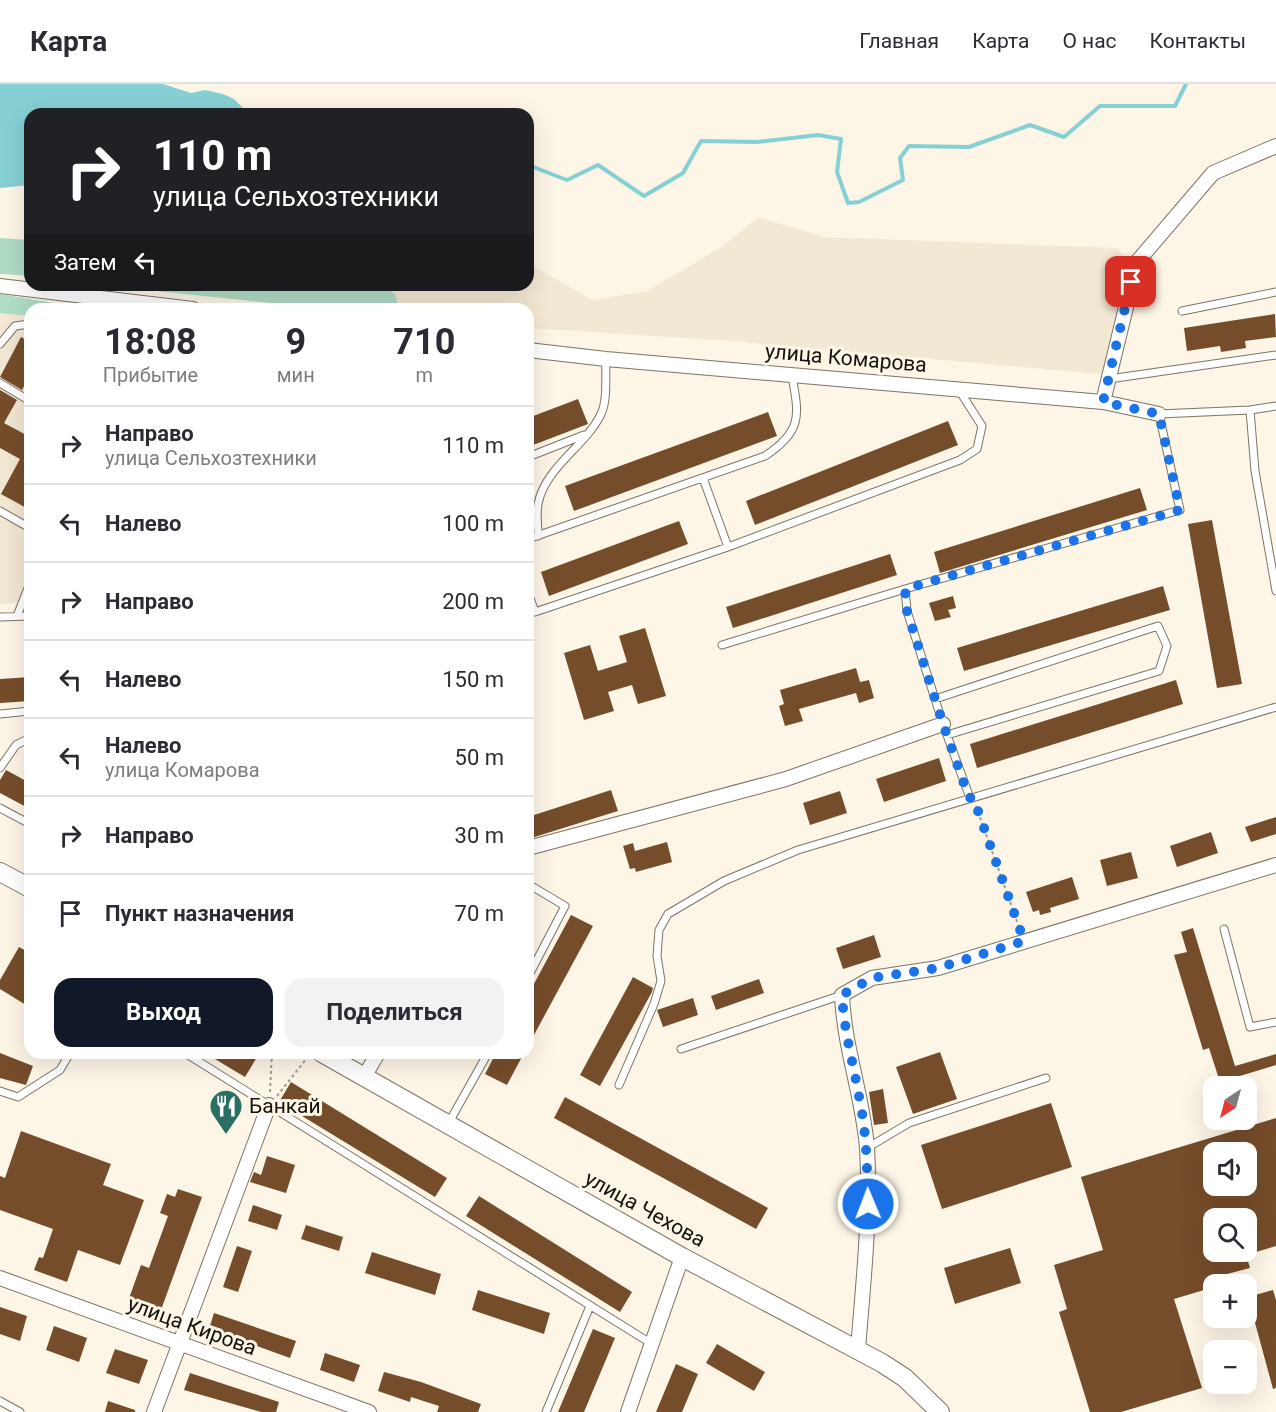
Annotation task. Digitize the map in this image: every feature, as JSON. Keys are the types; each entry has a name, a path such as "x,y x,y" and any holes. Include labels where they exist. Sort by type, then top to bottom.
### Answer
{"main road":[{"path":"0,872 24,885"},
{"name":"улица Чехова","path":"322,1059 364,1077 682,1257 858,1349 904,1378 940,1412"}],"street":[{"path":"1103,402 1106,380 1137,262 1213,173 1276,146"},
{"path":"0,286 24,289"},
{"path":"42,291 143,303"},
{"name":"улица Комарова","path":"534,351 606,359 1103,402 1159,414"},
{"path":"534,846 786,778 945,730"},
{"path":"858,1349 868,1204 867,1148 861,1103 843,1024 842,995 872,978 938,968 1276,865"},
{"path":"364,1077 374,1059"},
{"path":"154,1412 269,1105"},
{"path":"628,1412 682,1257"},
{"name":"улица Кирова","path":"0,1278 369,1412"}],"lane":[{"path":"1182,311 1276,292"},
{"path":"0,344 15,326 24,325"},
{"path":"1106,380 1276,355"},
{"path":"538,536 538,503 547,485 557,468 589,434 603,412 606,359"},
{"path":"534,537 765,456 778,447 793,429 799,413 792,374"},
{"path":"0,383 24,397"},
{"path":"534,607 536,612 728,547 960,460 977,449 982,426 959,390"},
{"path":"722,645 905,589 1180,510 1159,414 1250,410 1276,405"},
{"path":"1250,410 1255,471 1276,591"},
{"path":"534,455 589,434"},
{"path":"704,478 728,547"},
{"path":"0,511 24,525"},
{"path":"905,589 907,611 945,730 971,798"},
{"path":"17,616 24,598"},
{"path":"0,617 24,616"},
{"path":"935,699 1158,626 1167,646 1159,671 945,730"},
{"path":"619,1085 654,1004 661,981 657,956 659,930 668,914 724,881 798,850 1276,707"},
{"path":"0,714 24,712"},
{"path":"0,768 16,745 24,741"},
{"path":"0,808 24,821"},
{"path":"534,888 565,906 534,965"},
{"path":"1224,928 1250,1026 1276,1022"},
{"path":"681,1049 842,995"},
{"path":"0,1091 18,1097 60,1070 66,1059"},
{"path":"195,1059 652,1344"},
{"path":"448,1124 485,1059"},
{"path":"867,1148 909,1123 1046,1078"},
{"path":"546,1412 590,1306"},
{"path":"0,1401 20,1412"}],"path":[{"path":"971,798 1024,941"},
{"path":"269,1105 272,1059"},
{"path":"269,1105 312,1059"}],"shaded area":[{"path":"758,217 824,237 1118,248 1127,264 1110,375 732,341 534,328 534,303 385,302 386,291 534,291 534,266 592,300 647,291 722,247"},
{"path":"0,304 24,308 24,602 0,604"}],"green space":[{"path":"0,238 24,240 24,276 0,274"},
{"path":"156,291 390,291 395,294 397,303 270,303"},
{"path":"0,294 54,303 24,303 24,315 0,313"}],"water":[{"path":"0,84 163,84 191,93 205,90 223,94 234,99 243,108 24,108 24,186 0,188"}],"building":[{"path":"1275,314 1276,337 1245,341 1246,348 1221,352 1220,346 1187,351 1184,328"},
{"path":"21,337 24,339 24,386 22,390 0,377"},
{"path":"0,390 17,400 4,423 24,434 24,507 1,494 20,459 0,448"},
{"path":"578,399 588,424 534,445 534,416"},
{"path":"768,412 777,436 574,511 565,486"},
{"path":"948,421 958,445 755,525 746,501"},
{"path":"1140,488 1147,510 940,573 934,552"},
{"path":"1212,520 1242,684 1217,688 1188,524"},
{"path":"679,521 688,544 549,596 541,572"},
{"path":"890,554 897,575 733,628 726,607"},
{"path":"1163,586 1170,610 964,671 957,648"},
{"path":"953,596 956,608 948,610 951,617 935,621 929,603"},
{"path":"645,628 666,696 638,704 632,685 608,692 614,711 584,720 564,653 590,645 598,671 627,662 619,636"},
{"path":"856,668 860,682 869,680 874,698 859,703 856,693 799,709 803,721 785,726 779,706 784,704 780,690"},
{"path":"24,677 24,701 0,703 0,679"},
{"path":"1176,680 1183,704 977,768 970,744"},
{"path":"939,758 946,781 884,802 876,779"},
{"path":"6,770 24,780 24,806 0,793 0,780"},
{"path":"611,790 618,811 534,837 534,815"},
{"path":"840,791 847,813 810,825 803,803"},
{"path":"1276,817 1276,834 1251,842 1245,827"},
{"path":"1211,832 1218,853 1177,867 1170,846"},
{"path":"667,842 672,862 636,872 635,868 630,869 623,846 633,843 635,851"},
{"path":"1131,852 1138,878 1107,886 1100,860"},
{"path":"1072,877 1079,899 1050,908 1051,912 1040,915 1039,910 1033,912 1026,892"},
{"path":"571,915 593,926 534,1035 534,984"},
{"path":"1193,928 1235,1066 1276,1054 1276,1065 1240,1076 1218,1076 1209,1048 1203,1050 1174,955 1187,952 1181,932"},
{"path":"874,935 881,957 843,969 836,948"},
{"path":"19,947 24,950 24,1004 0,989 0,980"},
{"path":"633,977 653,988 652,992 600,1086 580,1075"},
{"path":"759,979 764,993 716,1010 711,996"},
{"path":"693,998 698,1015 663,1027 657,1010"},
{"path":"940,1052 957,1099 913,1114 896,1067"},
{"path":"0,1053 33,1066 26,1085 0,1078"},
{"path":"215,1059 256,1059 245,1077"},
{"path":"493,1059 521,1059 507,1085 485,1074"},
{"path":"291,1082 447,1178 435,1197 279,1102"},
{"path":"883,1089 888,1123 874,1125 869,1092"},
{"path":"565,1097 768,1208 756,1229 554,1118"},
{"path":"1051,1103 1072,1167 942,1209 921,1145"},
{"path":"1276,1118 1276,1246 1257,1252 1257,1208 1203,1208 1203,1262 1248,1262 1250,1268 1227,1274 1203,1274 1203,1290 1174,1299 1202,1388 1121,1412 1090,1412 1059,1312 1067,1309 1054,1265 1103,1250 1081,1177 1236,1130 1257,1130 1257,1124"},
{"path":"21,1131 111,1164 103,1185 144,1200 120,1265 78,1250 67,1282 34,1270 39,1257 43,1258 53,1229 0,1210 0,1176 5,1178"},
{"path":"267,1156 295,1165 286,1193 250,1182 254,1172 261,1175"},
{"path":"178,1189 202,1197 157,1321 134,1313 137,1307 127,1304 141,1265 149,1268 168,1216 160,1213 167,1194 175,1197"},
{"path":"479,1196 632,1292 620,1312 466,1216"},
{"path":"253,1205 282,1215 277,1230 248,1221"},
{"path":"306,1225 343,1237 339,1251 301,1239"},
{"path":"237,1246 252,1251 238,1292 223,1287"},
{"path":"1010,1248 1021,1283 955,1304 944,1268"},
{"path":"372,1252 441,1274 435,1295 365,1273"},
{"path":"478,1290 550,1313 544,1334 472,1310"},
{"path":"1273,1290 1276,1300 1276,1388 1273,1389 1256,1328 1257,1294"},
{"path":"0,1307 27,1316 20,1341 0,1334"},
{"path":"214,1313 296,1341 290,1358 209,1329"},
{"path":"54,1326 87,1338 79,1362 46,1350"},
{"path":"593,1329 615,1338 584,1412 558,1412"},
{"path":"717,1344 765,1372 754,1391 706,1363"},
{"path":"115,1349 148,1360 139,1384 106,1373"},
{"path":"325,1353 360,1365 354,1382 320,1370"},
{"path":"676,1364 698,1374 682,1412 656,1412"},
{"path":"384,1372 421,1382 481,1404 478,1412 437,1412 439,1406 411,1397 410,1402 378,1391"},
{"path":"190,1373 279,1402 276,1412 261,1412 184,1390"},
{"path":"108,1401 135,1410 135,1412 105,1412"}],"waterway":[{"path":"534,167 567,180 598,165 644,196 683,173 701,141 757,142 818,135 841,139 837,172 848,203 859,202 903,180 900,158 909,146 969,147 1030,125 1064,137 1100,106 1175,106 1186,84"}],"place":[{"name":"Банкай","path":"226,1135"}],"route":[{"path":"868,1204 867,1148 861,1103 843,1024 842,995 872,978 938,968 1024,941 973,797 969,798 943,724 907,611 905,589 1180,510 1159,414 1103,402 1106,380 1131,282"}]}
